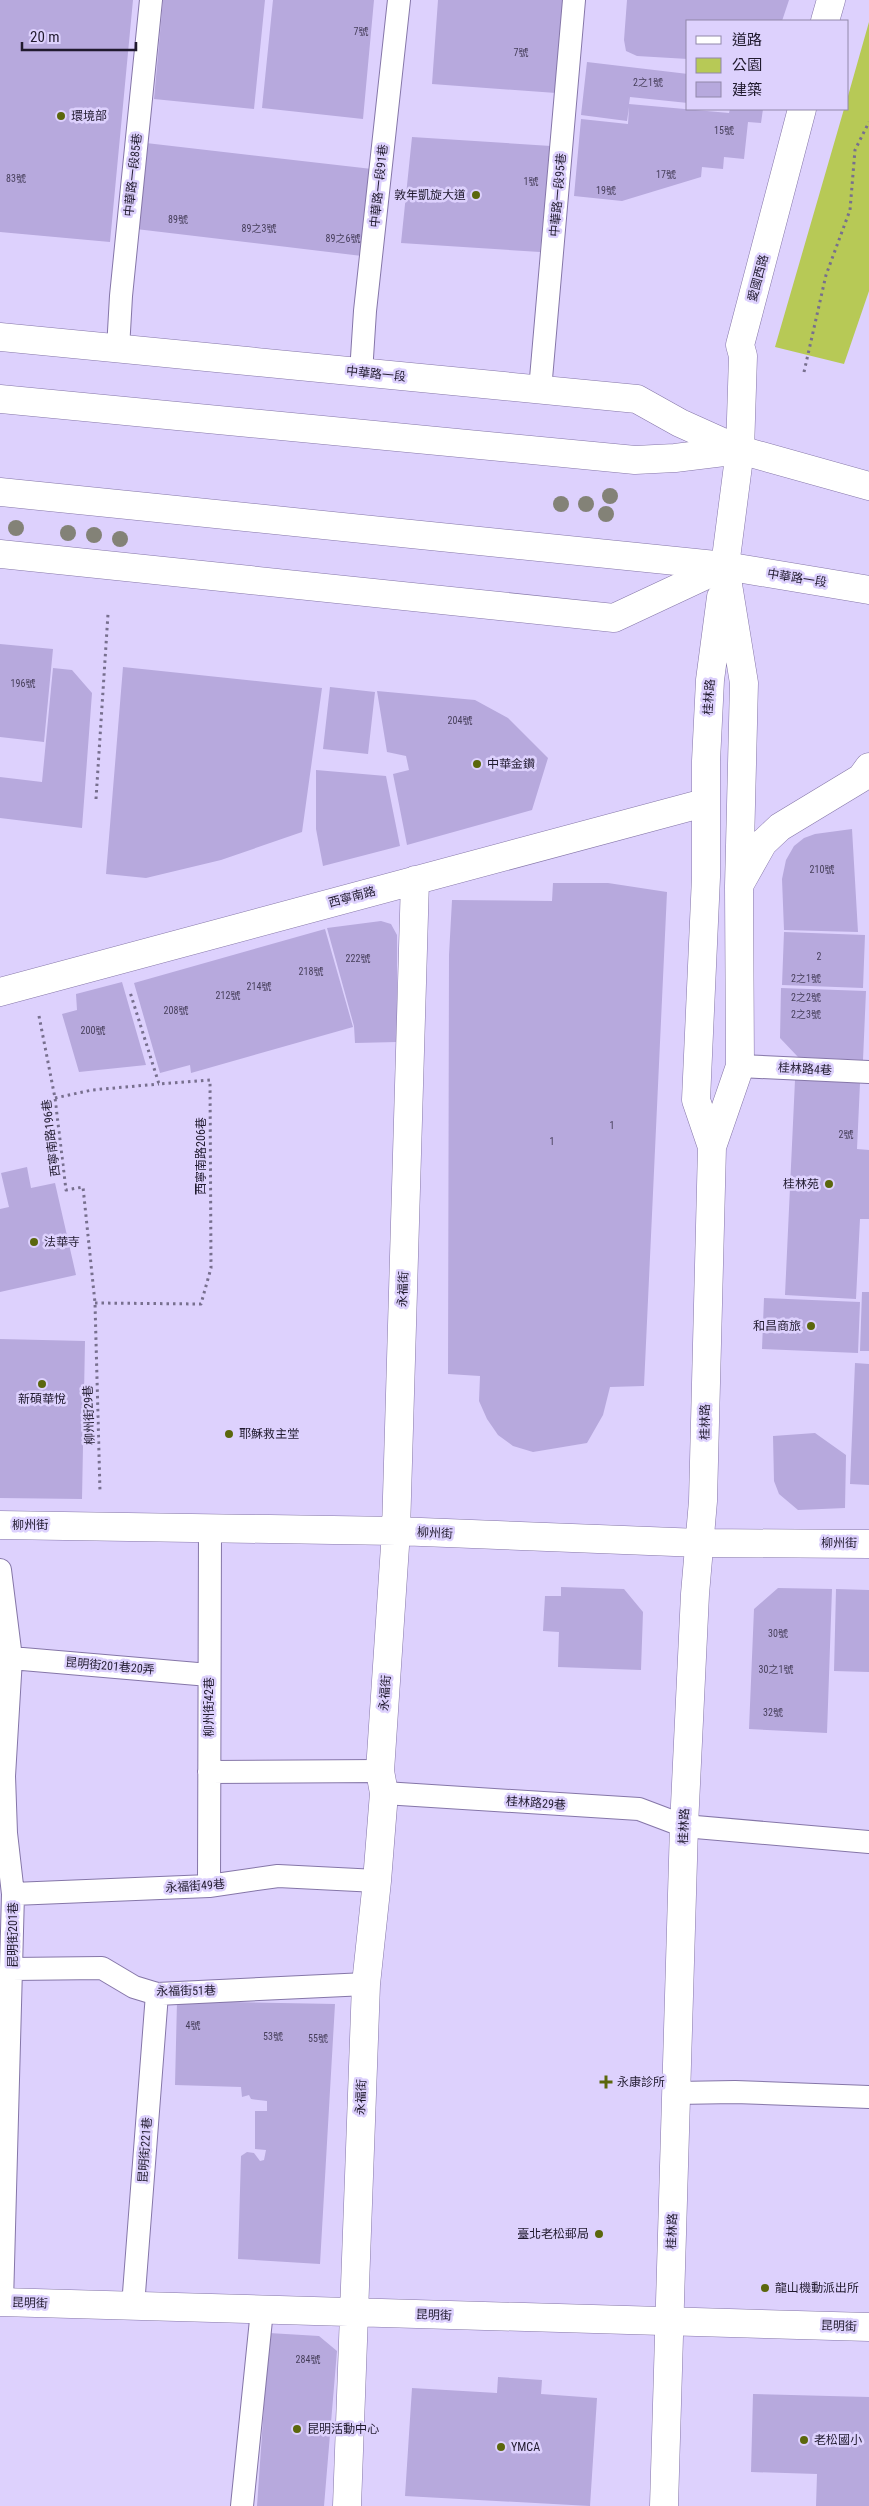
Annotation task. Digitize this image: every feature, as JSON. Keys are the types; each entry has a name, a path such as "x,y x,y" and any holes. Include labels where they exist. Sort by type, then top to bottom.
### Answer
{"street":[{"path":"825,20 831,0"},
{"name":"愛國西路","path":"725,566 740,450 743,356 740,345 802,110"},
{"name":"中華路一段","path":"0,338 637,399 680,423 740,450 869,486"},
{"name":"中華路一段","path":"0,400 635,460 675,458 740,450"},
{"name":"中華路一段","path":"0,492 725,566 869,590"},
{"path":"0,554 614,618 725,566"},
{"name":"桂林路","path":"712,1147 696,1100 706,877 704,803 710,680 725,566"},
{"name":"桂林路","path":"664,2506 684,1826 694,1594 703,1502 712,1147 740,1066 739,886 744,683 725,566"},
{"name":"桂林路","path":"739,886 763,842 780,827 861,778 869,767"},
{"name":"西寧南路","path":"0,992 704,803"},
{"name":"永福街","path":"347,2506 366,1984 377,1881 396,1532 415,880"},
{"name":"柳州街","path":"0,1525 396,1532 700,1543 869,1544"},
{"name":"昆明街","path":"1,2302 869,2327"}],"lane":[{"name":"中華路一段85巷","path":"118,349 121,296 151,0"},
{"name":"中華路一段91巷","path":"360,373 399,0"},
{"name":"中華路一段95巷","path":"540,390 574,0"},
{"name":"桂林路4巷","path":"740,1066 869,1072"},
{"name":"柳州街42巷","path":"210,1528 210,1886"},
{"name":"昆明街201巷","path":"0,1570 11,1658 2,1776 13,1894 1,2302"},
{"name":"昆明街201巷20弄","path":"11,1658 209,1675"},
{"name":"桂林路29巷","path":"209,1772 382,1782 639,1809 684,1826 869,1842"},
{"name":"永福街49巷","path":"13,1894 210,1886 278,1876 377,1881"},
{"name":"永福街51巷","path":"12,1968 102,1968 134,1987 156,1994 366,1984"},
{"name":"昆明街221巷","path":"133,2306 156,1994"},
{"path":"676,2093 735,2092 869,2097"},
{"path":"242,2506 262,2310"}],"path":[{"path":"804,372 826,276 850,210 855,150 869,122"},
{"path":"96,799 108,614"},
{"path":"55,1098 92,1090 160,1084 120,961"},
{"name":"西寧南路196巷","path":"32,984 55,1098 66,1190 83,1187 95,1303"},
{"name":"西寧南路206巷","path":"95,1303 201,1304 211,1268 210,1080 160,1084"},
{"name":"柳州街29巷","path":"95,1303 101,1526"}],"green space":[{"path":"869,22 869,291 844,364 775,347 844,110 849,110 849,92"}],"building":[{"name":"環境部","path":"0,0 133,0 110,242 0,232"},
{"path":"163,0 265,0 254,109 154,99"},
{"path":"273,0 374,0 363,119 262,108"},
{"path":"438,0 563,0 556,93 432,84"},
{"path":"627,0 789,0 782,20 686,20 686,59 637,56 626,51 624,40"},
{"path":"587,62 686,74 686,103 630,97 629,104 729,113 730,110 763,110 761,123 748,122 744,159 724,157 723,169 702,167 701,177 622,201 574,196 581,119 628,124 629,107 627,121 581,115"},
{"name":"敦年凱旋大道","path":"412,137 551,146 540,252 401,243"},
{"path":"146,143 372,169 362,256 136,229"},
{"path":"0,644 53,649 44,742 0,737"},
{"path":"123,667 322,688 302,832 221,860 146,878 106,874"},
{"path":"53,668 72,670 92,693 82,828 0,818 0,777 42,782"},
{"path":"330,687 375,692 368,754 323,749"},
{"name":"中華金鑽","path":"377,691 475,700 508,718 548,758 532,810 407,845 393,774 409,770 406,756 387,752"},
{"path":"316,770 386,776 400,846 323,866 316,829"},
{"path":"852,829 858,932 784,930 782,879 786,860 794,846 804,838 815,834"},
{"path":"553,883 608,883 667,892 644,1386 610,1387 603,1415 587,1443 533,1452 513,1446 498,1435 487,1419 479,1401 480,1376 448,1374 449,955 452,900 552,901"},
{"path":"381,921 391,924 397,935 397,1042 355,1043 354,1026 327,928"},
{"path":"325,929 353,1027 191,1073 190,1065 160,1073 134,983"},
{"path":"784,932 865,935 863,988 782,985"},
{"path":"122,982 146,1065 79,1072 62,1014 77,1010 76,994"},
{"path":"781,988 866,991 863,1060 798,1057 780,1038"},
{"name":"桂林苑","path":"795,1080 860,1083 857,1149 869,1150 869,1219 860,1219 856,1299 785,1295"},
{"name":"法華寺","path":"27,1167 31,1188 55,1183 76,1275 0,1292 0,1209 9,1207 1,1173"},
{"path":"862,1292 869,1292 869,1351 860,1351"},
{"name":"和昌商旅","path":"764,1298 860,1302 858,1353 762,1349"},
{"name":"新碩華悅","path":"0,1339 85,1341 82,1499 0,1498"},
{"path":"855,1363 869,1364 869,1485 850,1484"},
{"path":"815,1433 846,1455 845,1508 798,1510 779,1494 774,1481 773,1436"},
{"path":"561,1587 624,1589 643,1612 641,1670 558,1667 559,1632 543,1631 545,1596 561,1596"},
{"path":"778,1588 832,1589 827,1733 749,1729 754,1609"},
{"path":"836,1589 869,1590 869,1672 834,1671"},
{"path":"177,2001 335,2004 320,2264 238,2259 241,2156 247,2152 254,2153 260,2161 264,2160 266,2150 255,2149 255,2111 267,2111 267,2101 251,2099 249,2095 242,2097 241,2087 175,2085"},
{"name":"昆明活動中心","path":"269,2333 319,2336 337,2351 324,2506 257,2506"},
{"name":"YMCA","path":"498,2377 542,2380 541,2394 597,2398 590,2506 405,2496 412,2388 497,2393"},
{"name":"老松國小","path":"753,2394 869,2397 869,2506 816,2506 817,2474 751,2472"}],"place":[{"name":"環境部","path":"61,116"},
{"name":"敦年凱旋大道","path":"476,195"},
{"name":"中華金鑽","path":"477,764"},
{"name":"桂林苑","path":"829,1184"},
{"name":"法華寺","path":"34,1242"},
{"name":"和昌商旅","path":"811,1326"},
{"name":"新碩華悅","path":"42,1384"},
{"name":"耶穌救主堂","path":"229,1434"},
{"name":"永康診所","path":"606,2082"},
{"name":"臺北老松郵局","path":"599,2234"},
{"name":"龍山機動派出所","path":"765,2288"},
{"name":"昆明活動中心","path":"297,2429"},
{"name":"老松國小","path":"804,2440"},
{"name":"YMCA","path":"501,2447"}]}
